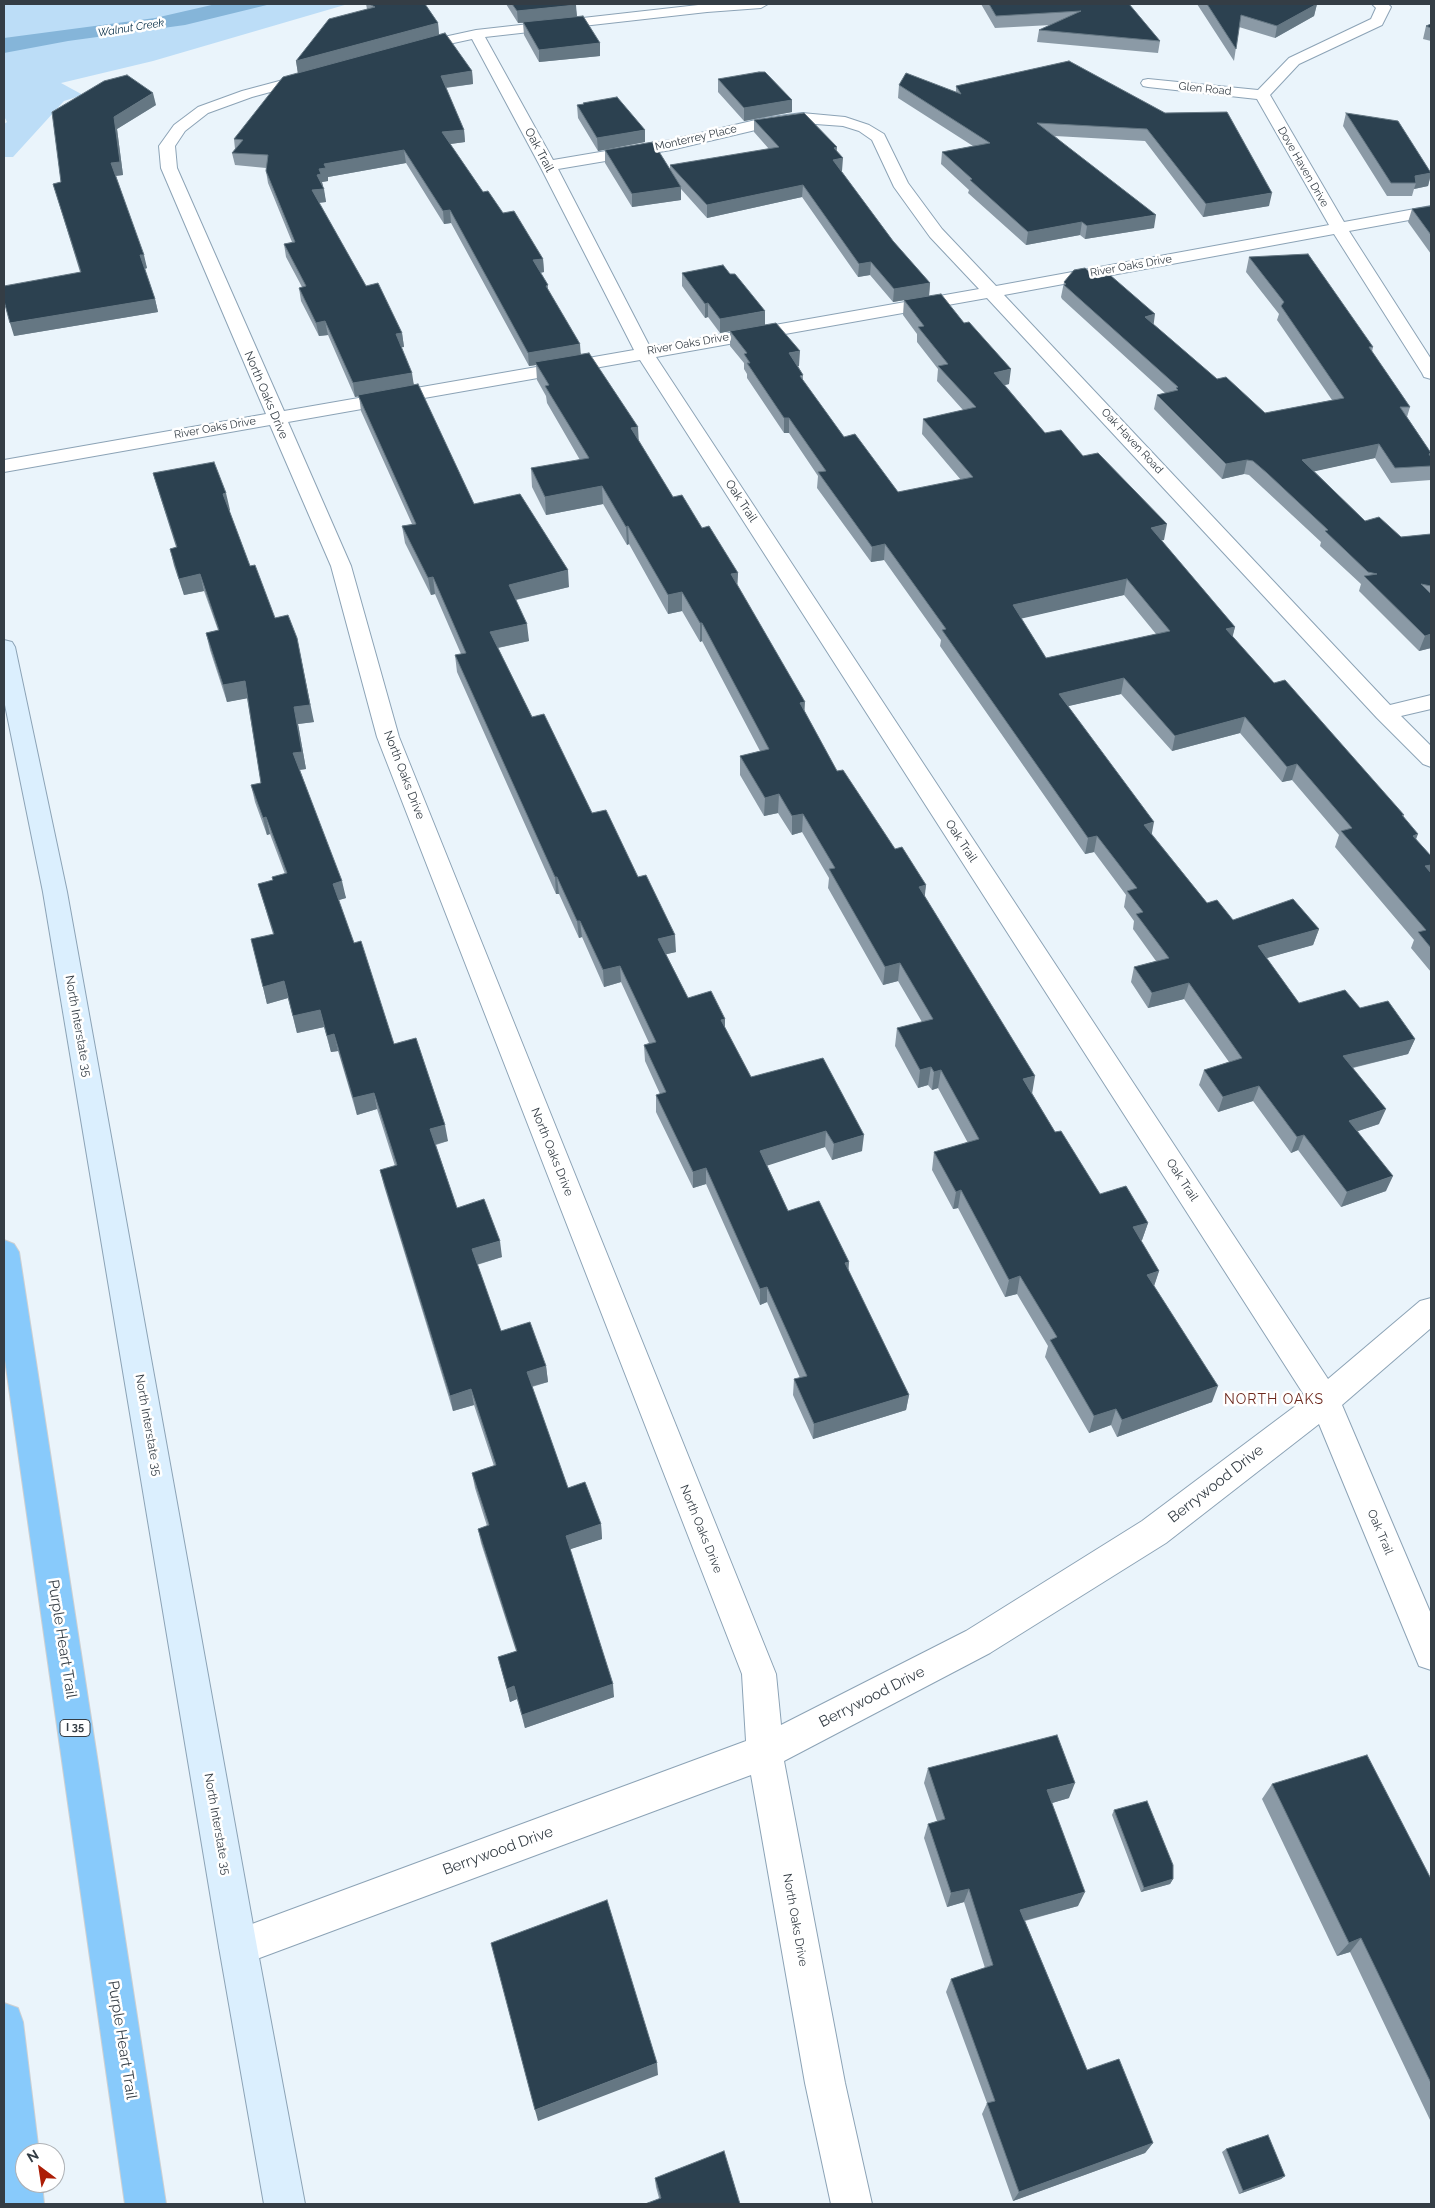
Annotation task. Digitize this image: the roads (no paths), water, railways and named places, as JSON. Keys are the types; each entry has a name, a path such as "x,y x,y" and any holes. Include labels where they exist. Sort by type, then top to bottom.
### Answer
{"highway":[{"name":"Purple Heart Trail","path":"4,1252 146,2204"},
{"path":"4,2022 24,2204"}],"main road":[{"name":"North Interstate 35","path":"4,647 55,892 238,1947 285,2204"}],"street":[{"path":"398,52 442,40 476,34 707,8 760,4"},
{"path":"1262,95 1294,61 1377,22 1384,7 1380,4"},
{"name":"Oak Trail","path":"476,34 548,166 644,352 1325,1401 1431,1654"},
{"name":"North Oaks Drive","path":"322,73 247,94 203,110 179,128 167,146 169,168 341,566 388,737 759,1674 765,1752 825,2083 852,2204"},
{"name":"Glen Road","path":"1148,83 1262,95"},
{"name":"Dove Haven Drive","path":"1262,95 1339,228 1431,373"},
{"name":"Monterrey Place","path":"548,166 671,145 764,123 802,118 845,122"},
{"name":"Oak Haven Road","path":"845,122 864,128 880,137 900,184 936,233 1385,713 1431,759"},
{"name":"River Oaks Drive","path":"4,466 993,292 1431,211"},
{"path":"1385,713 1431,702"},
{"name":"Berrywood Drive","path":"238,1947 765,1752 978,1642 1154,1532 1325,1401 1431,1310"}],"water":[{"name":"Walnut Creek","path":"216,4 271,4 185,25 68,41 4,53 4,38 155,18"}],"district":[{"name":"NORTH OAKS","path":"1274,1400"}]}
